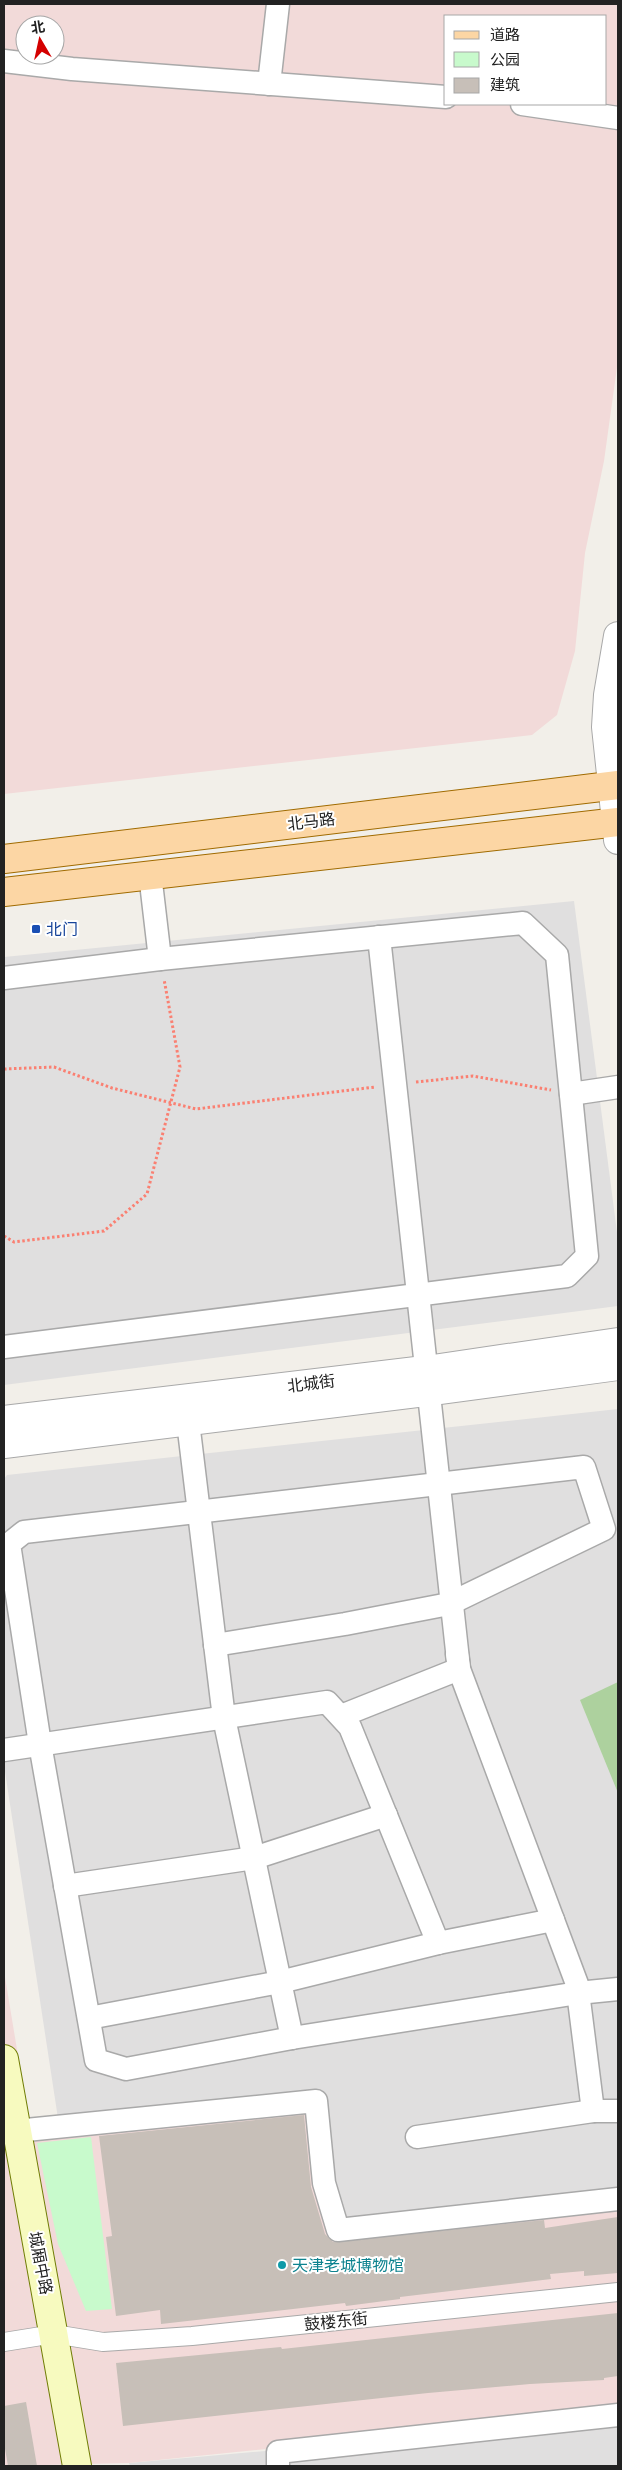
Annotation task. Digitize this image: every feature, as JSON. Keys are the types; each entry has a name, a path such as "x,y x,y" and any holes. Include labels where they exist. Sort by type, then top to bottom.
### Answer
{"main road":[{"name":"北马路","path":"4,859 615,786"},
{"path":"251,828 256,862"},
{"path":"4,892 256,862 617,828"},
{"name":"城厢中路","path":"4,2059 77,2466"}],"street":[{"path":"269,84 278,4"},
{"path":"4,61 72,69 444,97"},
{"path":"529,105 618,118"},
{"path":"617,828 615,786 606,728 618,636"},
{"path":"150,874 160,959"},
{"path":"4,978 160,959 522,924 556,955 587,1256 567,1276 4,1347"},
{"path":"378,937 419,1295 435,1483 459,1669 578,1992 593,2111"},
{"path":"571,1094 618,1087"},
{"name":"北城街","path":"4,1444 188,1422 426,1381 618,1342"},
{"name":"北城街","path":"4,1420 426,1381 618,1366"},
{"path":"188,1422 224,1718 292,2038"},
{"path":"215,1645 450,1604 604,1529 584,1467 24,1532 9,1544 40,1744 96,2060 126,2069 292,2038 578,1992 618,1989"},
{"path":"341,1716 459,1669"},
{"path":"4,1750 328,1702 350,1727 438,1943"},
{"path":"65,1886 254,1858 386,1815"},
{"path":"89,2018 280,1982 438,1943 553,1920"},
{"path":"16,2131 316,2101 324,2183 338,2230 618,2199"},
{"path":"417,2137 593,2111 618,2111"},
{"name":"鼓楼东街","path":"4,2342 54,2334 103,2342 192,2336 618,2292"},
{"path":"278,2466 278,2452 618,2416"}],"path":[{"path":"4,1236 14,1242 104,1231 147,1194 180,1067 160,959"},
{"path":"4,1069 54,1067 112,1088 196,1109 473,1076 571,1094"}],"shaded area":[{"path":"4,4 618,4 618,360 604,461 585,553 575,651 557,715 532,735 4,794"},
{"path":"574,901 618,1240 618,1306 4,1385 4,957"},
{"path":"618,1409 618,2193 343,2226 323,2098 59,2125 4,1765 4,1479 7,1475"},
{"path":"4,1971 31,2134 317,2103 338,2237 618,2206 618,2413 129,2463 4,2466"},
{"path":"618,2420 618,2466 130,2466 129,2463"}],"green space":[{"path":"618,1682 618,1793 580,1700"},
{"path":"91,2137 112,2309 86,2311 58,2244 37,2143"}],"building":[{"path":"304,2115 311,2187 325,2234 333,2242 544,2220 545,2228 618,2217 618,2273 584,2276 584,2271 550,2274 551,2279 400,2297 400,2299 346,2306 345,2303 161,2324 160,2310 116,2316 106,2237 112,2236 99,2136"},
{"path":"618,2313 618,2376 604,2378 604,2380 428,2393 123,2426 116,2363 281,2347 282,2349"},
{"path":"26,2402 37,2466 8,2466 4,2443 4,2406"}],"place":[{"name":"北门","path":"36,929"},
{"name":"天津老城博物馆","path":"282,2265"}]}
